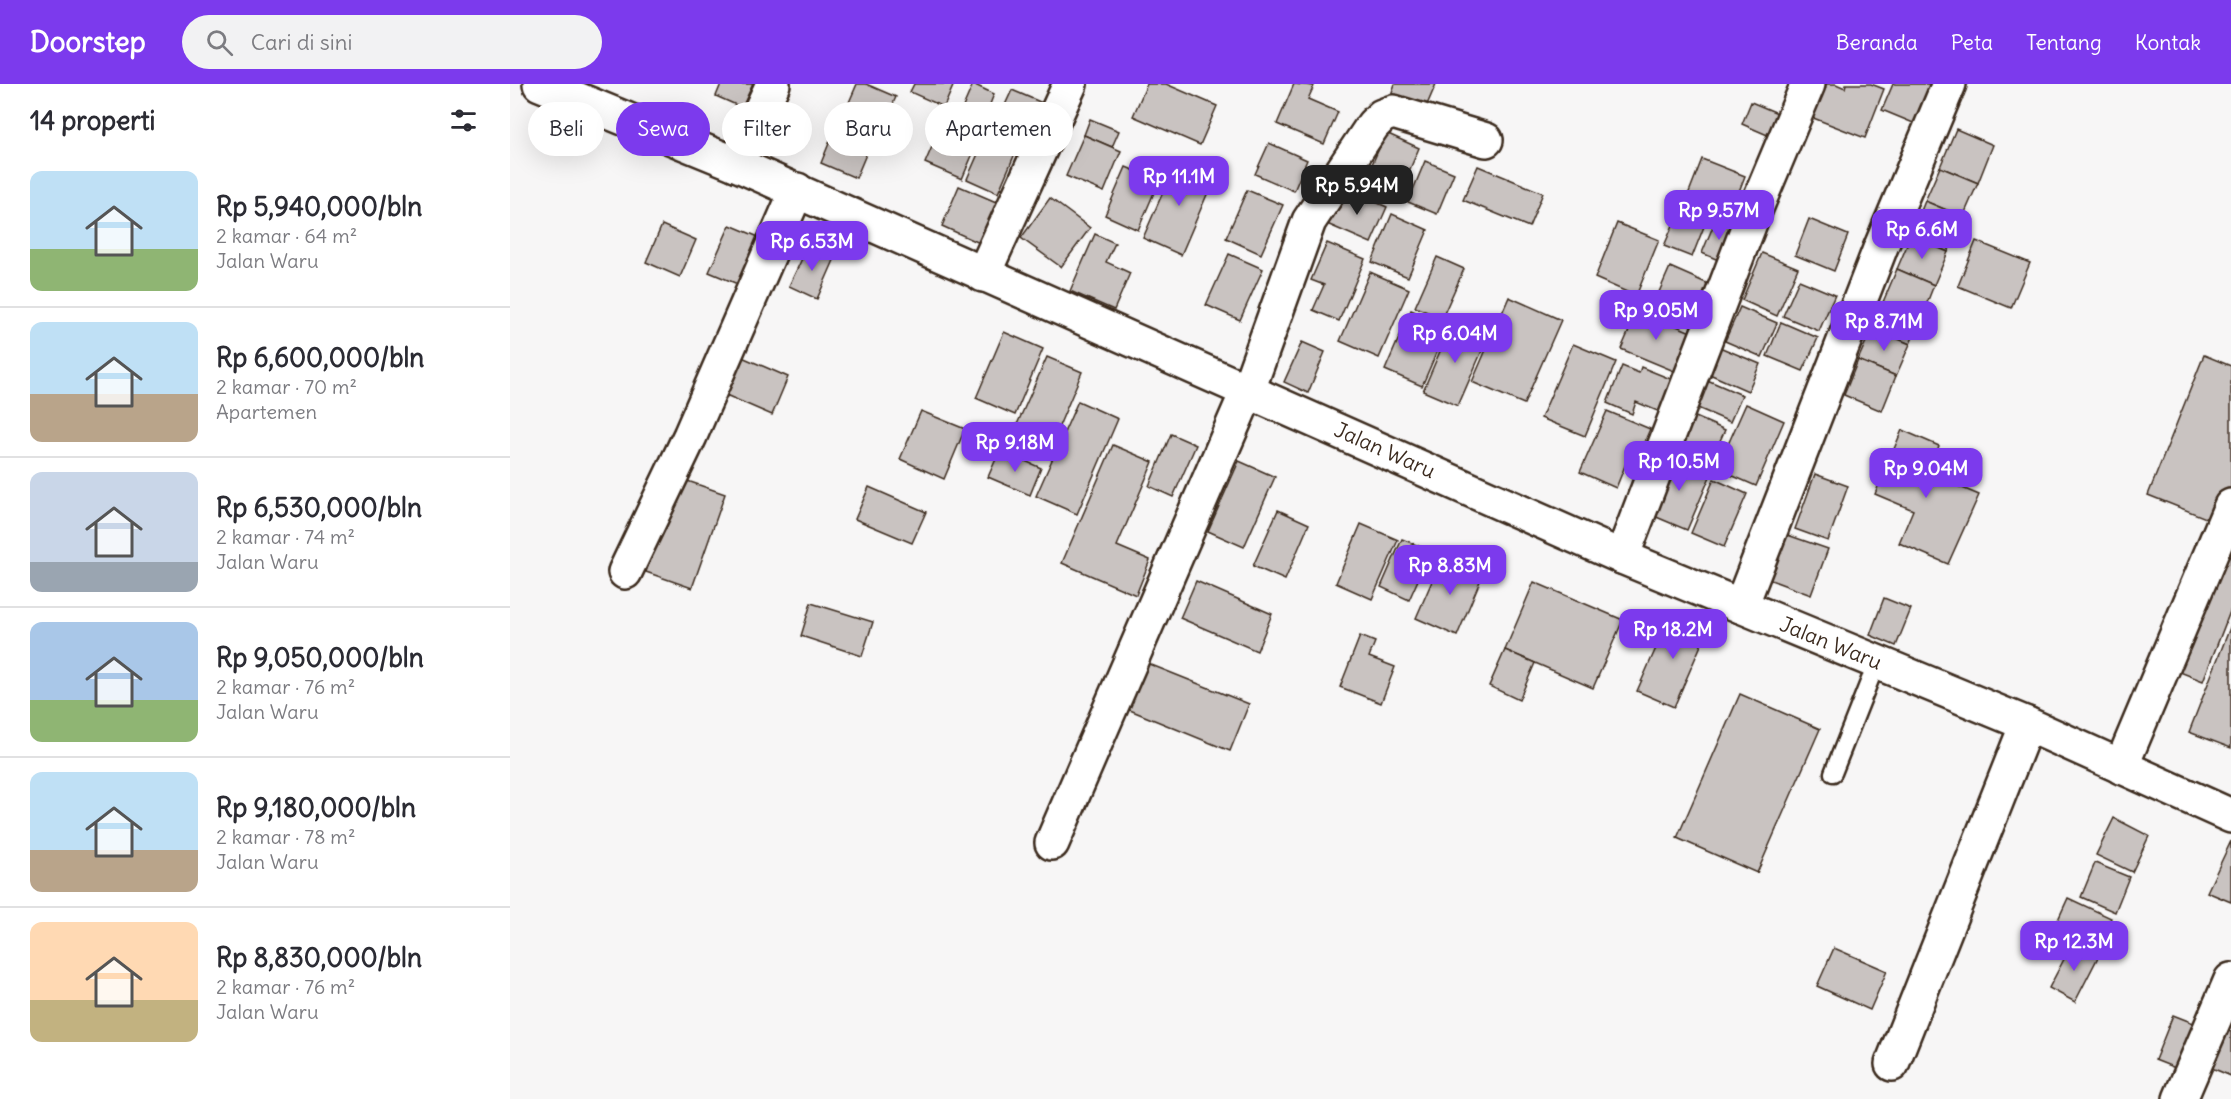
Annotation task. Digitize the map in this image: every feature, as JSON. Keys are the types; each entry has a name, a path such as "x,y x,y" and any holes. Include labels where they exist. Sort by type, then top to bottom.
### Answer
{"street":[{"name":"Jalan Waru","path":"540,84 797,190 983,275 1622,557 2026,724 2231,816"},
{"path":"736,164 773,84"},
{"path":"983,275 1070,84"},
{"path":"1622,557 1751,220 1808,84"},
{"path":"1741,606 1880,249 1949,84"},
{"path":"1052,843 1248,390 1309,221 1373,124 1382,116 1393,112 1486,140"},
{"path":"625,572 690,436 797,190"},
{"path":"2121,767 2231,506"},
{"path":"1892,1064 2026,724"},
{"path":"2180,1099 2231,980"}],"lane":[{"path":"1833,773 1877,662"}],"building":[{"path":"721,84 764,84 756,102 730,102 716,96"},
{"path":"857,84 866,84 896,97 894,102 849,102"},
{"path":"914,84 954,84 946,102 933,102 910,92"},
{"path":"973,84 994,94 991,102 965,102"},
{"path":"1147,84 1166,84 1217,106 1200,145 1133,116"},
{"path":"1294,84 1314,86 1308,99 1338,112 1324,144 1277,124"},
{"path":"1395,84 1436,84 1423,114 1389,100"},
{"path":"1816,84 1836,84 1845,88 1846,84 1871,84 1884,89 1865,138 1803,114"},
{"path":"1893,84 1942,84 1923,127 1882,110"},
{"path":"1012,90 1040,102 1006,102"},
{"path":"1751,102 1782,115 1772,137 1742,124"},
{"path":"1090,119 1119,131 1112,147 1084,135"},
{"path":"1956,129 1993,145 1978,183 1940,167"},
{"path":"1386,133 1419,148 1399,195 1365,180"},
{"path":"1084,135 1121,151 1104,192 1066,176"},
{"path":"1269,143 1307,160 1294,191 1255,174"},
{"path":"824,156 865,156 856,178 821,163"},
{"path":"928,156 972,156 962,179 925,163"},
{"path":"977,156 1014,156 998,193 967,179"},
{"path":"1702,159 1745,176 1729,217 1686,200"},
{"path":"1177,160 1215,176 1181,255 1143,238"},
{"path":"1425,161 1454,173 1437,214 1408,202"},
{"path":"1478,166 1543,193 1529,227 1463,200"},
{"path":"1126,167 1159,181 1138,230 1105,215"},
{"path":"1940,167 1978,183 1963,217 1925,201"},
{"path":"959,186 1010,208 993,249 942,226"},
{"path":"1343,188 1387,207 1371,243 1327,224"},
{"path":"1247,190 1283,205 1261,254 1226,238"},
{"path":"1050,198 1090,228 1061,267 1021,238"},
{"path":"1925,201 1963,217 1948,252 1911,236"},
{"path":"1680,209 1707,219 1692,257 1664,246"},
{"path":"1392,214 1428,230 1408,277 1372,262"},
{"path":"1716,219 1737,229 1723,262 1702,253"},
{"path":"1809,219 1848,235 1834,271 1795,255"},
{"path":"1617,223 1659,240 1636,296 1595,278"},
{"path":"662,225 696,240 680,277 646,262"},
{"path":"730,225 761,238 740,285 709,272"},
{"path":"1095,234 1115,243 1106,262 1130,273 1114,310 1070,291"},
{"path":"1911,236 1948,252 1934,285 1897,269"},
{"path":"1976,241 2030,263 2011,308 1958,286"},
{"path":"1327,243 1365,259 1339,321 1313,310 1324,285 1311,280"},
{"path":"808,246 835,258 817,299 789,286"},
{"path":"1762,253 1798,268 1777,316 1742,300"},
{"path":"1229,254 1263,269 1240,320 1206,305"},
{"path":"1437,257 1464,269 1442,318 1415,307"},
{"path":"1670,267 1713,286 1695,327 1652,308"},
{"path":"1897,269 1934,285 1921,318 1883,302"},
{"path":"1370,272 1409,289 1379,358 1340,341"},
{"path":"1799,280 1835,295 1819,331 1783,316"},
{"path":"1509,297 1561,320 1524,404 1472,382"},
{"path":"1883,302 1921,318 1910,344 1872,328"},
{"path":"1740,307 1777,323 1762,357 1725,341"},
{"path":"1411,310 1448,326 1422,386 1385,370"},
{"path":"1638,310 1691,332 1674,371 1621,349"},
{"path":"1453,321 1488,337 1458,406 1423,391"},
{"path":"1781,322 1818,338 1803,371 1767,356"},
{"path":"1872,328 1910,344 1896,376 1858,360"},
{"path":"1004,332 1043,349 1015,415 976,398"},
{"path":"1302,342 1325,352 1308,393 1284,382"},
{"path":"1573,344 1616,362 1585,436 1541,418"},
{"path":"1717,346 1760,364 1748,391 1705,372"},
{"path":"735,354 788,377 772,415 719,392"},
{"path":"2204,355 2231,366 2231,528 2148,495"},
{"path":"1047,357 1082,372 1051,445 1015,429"},
{"path":"1858,360 1896,376 1882,411 1844,395"},
{"path":"1622,366 1639,373 1641,367 1673,380 1660,412 1636,402 1632,414 1607,403"},
{"path":"1705,379 1742,395 1730,422 1693,406"},
{"path":"1078,401 1118,419 1077,514 1036,496"},
{"path":"1746,404 1784,421 1756,486 1717,469"},
{"path":"921,411 965,429 944,479 900,459"},
{"path":"1607,411 1650,429 1637,459 1629,456 1616,488 1580,472"},
{"path":"1691,415 1725,430 1710,462 1676,448"},
{"path":"1902,430 1939,446 1927,473 1979,495 1948,564 1899,543 1913,510 1875,494"},
{"path":"1171,434 1196,445 1173,497 1149,486"},
{"path":"1113,445 1153,462 1117,546 1150,560 1136,595 1062,563"},
{"path":"1000,450 1041,468 1030,495 988,477"},
{"path":"1672,455 1712,472 1687,530 1647,513"},
{"path":"1239,461 1275,477 1244,547 1208,531"},
{"path":"1815,474 1848,486 1828,541 1795,529"},
{"path":"679,478 725,494 692,588 646,572"},
{"path":"1714,479 1747,494 1724,547 1691,533"},
{"path":"869,487 926,512 912,543 855,519"},
{"path":"1278,510 1309,524 1285,580 1253,566"},
{"path":"1361,524 1398,540 1372,599 1336,583"},
{"path":"1776,531 1828,549 1811,595 1760,576"},
{"path":"1402,539 1431,551 1409,600 1381,587"},
{"path":"2231,540 2231,609 2203,681 2154,662"},
{"path":"1443,556 1483,574 1457,636 1416,618"},
{"path":"1196,581 1272,614 1257,651 1180,618"},
{"path":"1534,582 1623,620 1593,688 1505,650"},
{"path":"1884,598 1911,609 1896,646 1870,635"},
{"path":"811,603 873,622 862,656 801,636"},
{"path":"1672,612 1708,629 1674,707 1637,691"},
{"path":"2231,625 2231,748 2189,732"},
{"path":"1360,636 1375,642 1369,657 1395,667 1381,703 1340,687"},
{"path":"1505,650 1535,663 1519,700 1489,686"},
{"path":"1144,662 1249,704 1230,751 1125,708"},
{"path":"1740,694 1820,729 1757,873 1677,838"},
{"path":"2114,818 2149,836 2132,872 2096,855"},
{"path":"2231,841 2231,902 2207,892"},
{"path":"2095,863 2129,877 2115,912 2081,897"},
{"path":"2068,898 2111,918 2100,942 2057,922"},
{"path":"2073,942 2099,955 2075,1002 2049,988"},
{"path":"1834,948 1887,971 1870,1010 1817,986"},
{"path":"2173,1015 2201,1026 2183,1071 2155,1060"},
{"path":"2223,1028 2231,1032 2231,1076 2207,1066"}]}
